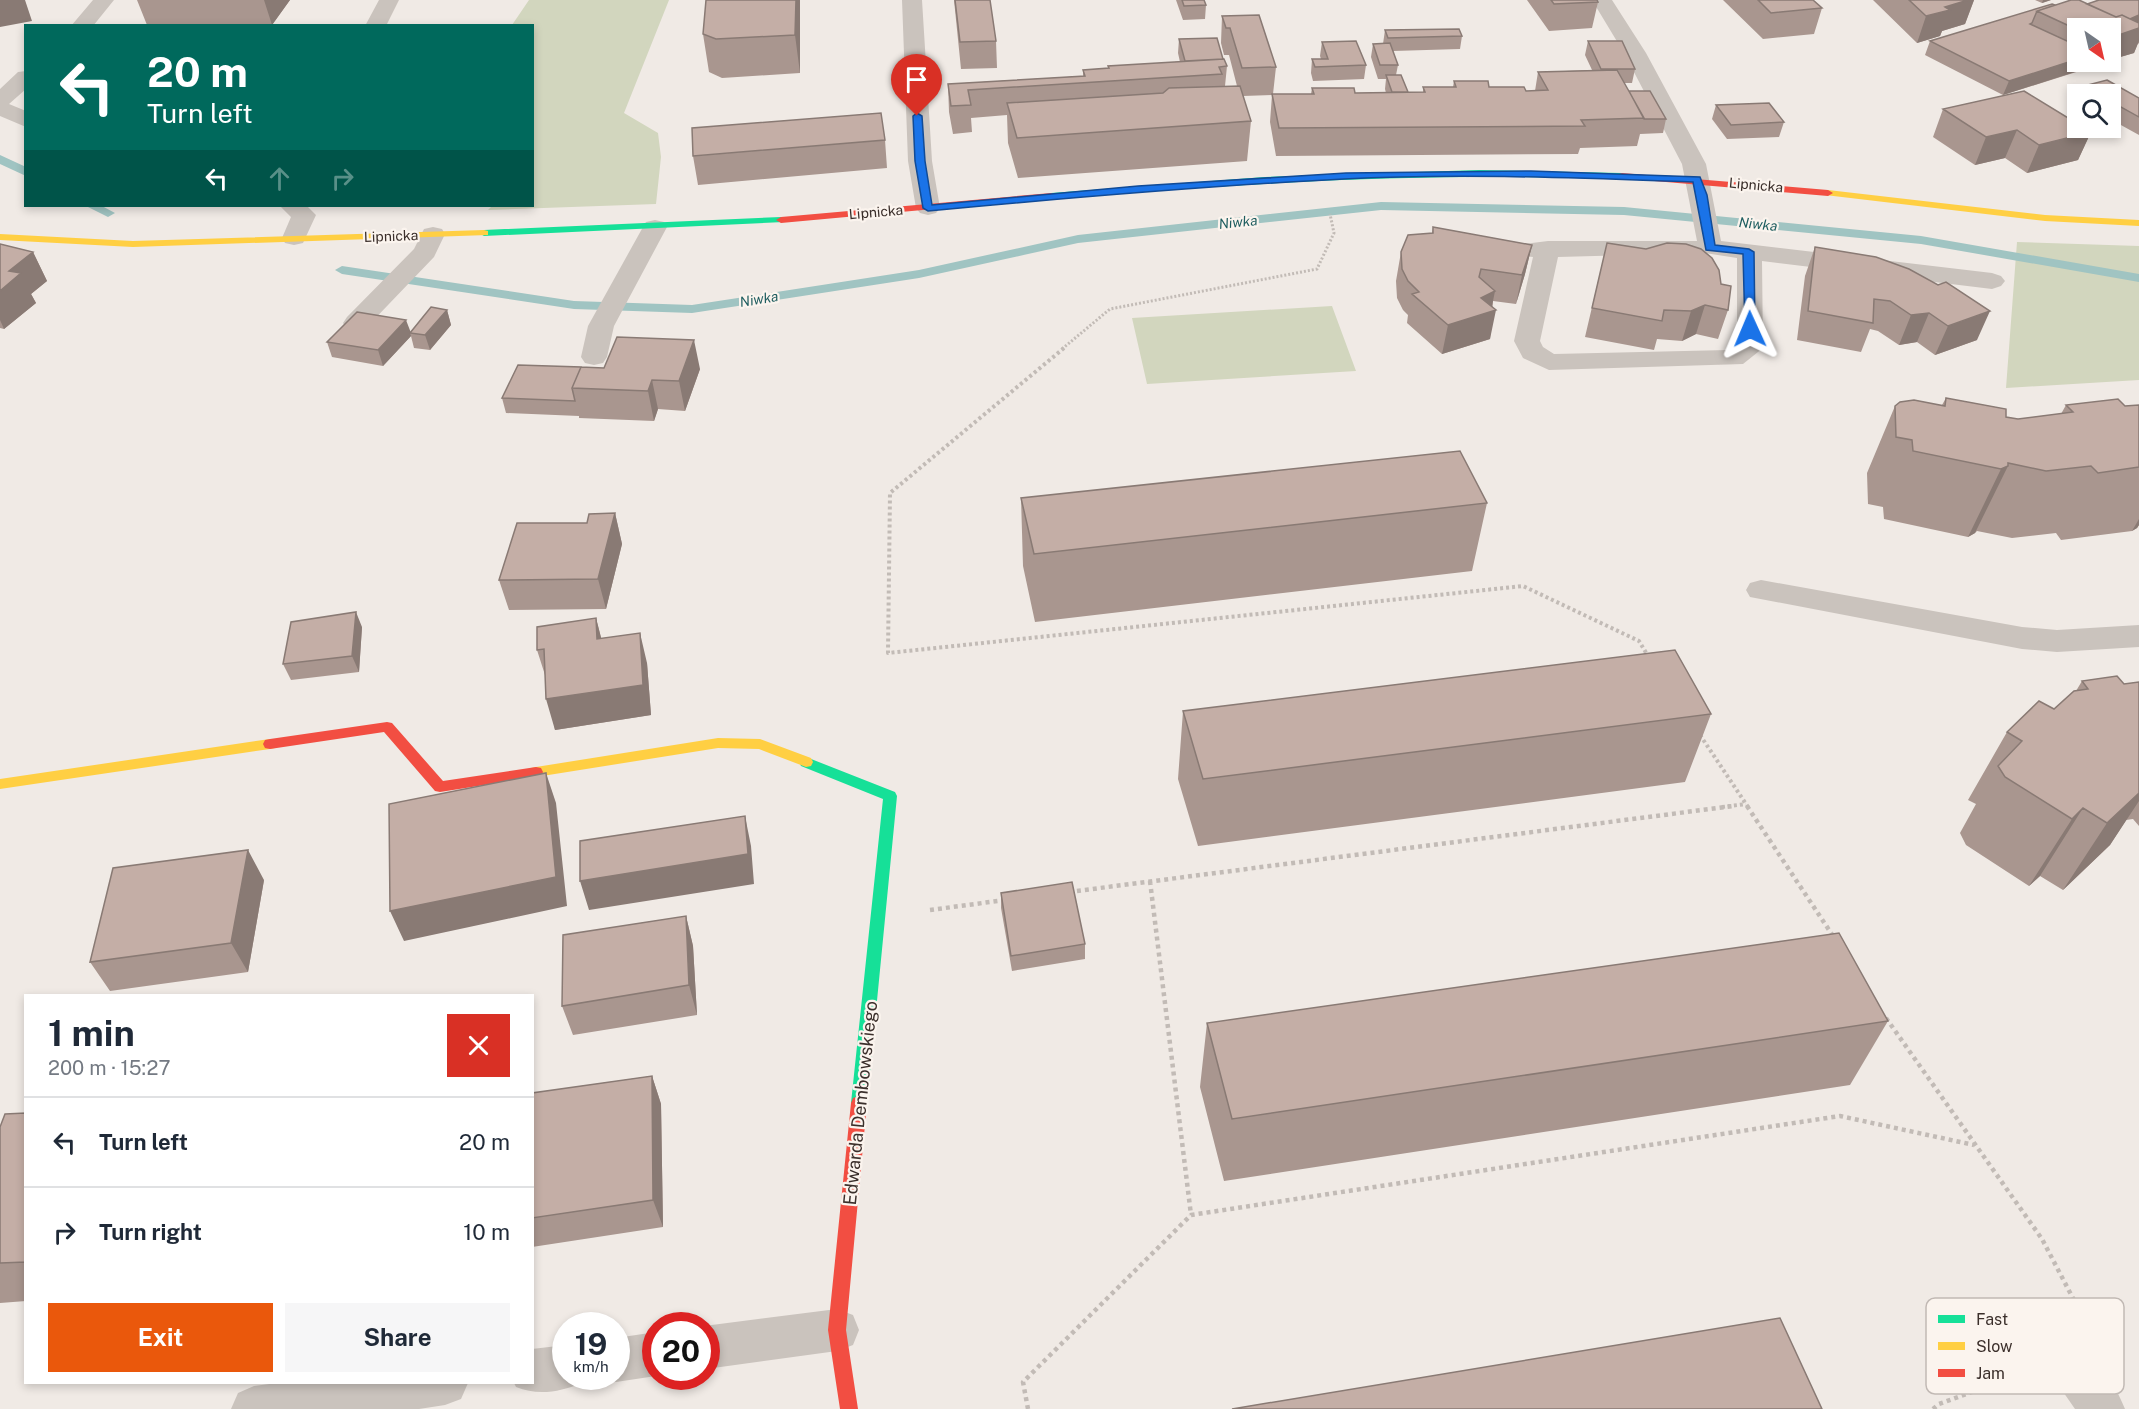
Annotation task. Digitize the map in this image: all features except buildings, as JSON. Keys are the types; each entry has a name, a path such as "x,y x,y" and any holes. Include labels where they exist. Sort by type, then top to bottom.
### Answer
{"street":[{"path":"83,24 104,0"},
{"path":"376,24 389,0"},
{"path":"912,0 920,161 928,208"},
{"path":"1602,0 1635,53 1694,164 1709,241"},
{"path":"0,101 24,79"},
{"path":"0,108 24,119"},
{"name":"Lipnicka","path":"0,237 81,243 655,227 928,208 1138,189 1377,174 1562,174 1700,191 1839,193 2040,218 2139,223"},
{"path":"293,207 304,215 294,238"},
{"path":"594,357 602,326 618,291 655,227"},
{"path":"356,323 425,252 433,234"},
{"path":"1503,251 1709,241 1749,252 1992,281"},
{"path":"1548,248 1527,340 1532,352 1549,362 1734,358 1750,348 1749,252"},
{"path":"1761,590 2022,638 2057,641 2139,636"},
{"name":"Edwarda Dembowskiego","path":"0,784 387,728 440,787 718,743 760,744 890,796 837,1330 849,1409"},
{"path":"720,1345 837,1330"},
{"path":"534,1371 552,1369"},
{"path":"254,1409 438,1384"},
{"path":"2092,1394 2102,1409"}],"path":[{"path":"1334,233 1317,269 1110,309 890,493 888,653 1523,586 1639,641 1651,660"},
{"path":"1695,728 1838,945"},
{"path":"1067,892 1746,804"},
{"path":"1150,881 1191,1215"},
{"path":"878,917 1008,900"},
{"path":"1884,1015 2042,1239 2073,1298"},
{"path":"1028,1409 1023,1382 1191,1215 1840,1116 1975,1145"},
{"path":"1933,1409 1939,1404 1966,1394"}],"green space":[{"path":"529,0 669,0 624,113 658,133 661,157 656,204 488,210 491,207 534,207 534,24 513,24"},
{"path":"2017,242 2139,246 2139,380 2006,388"},
{"path":"1332,306 1356,371 1147,384 1132,318"}],"waterway":[{"name":"Niwka","path":"0,159 24,171"},
{"name":"Niwka","path":"342,270 574,305 692,309 919,274 1078,239 1381,206 1624,211 1921,240 2139,278"},
{"name":"Niwka","path":"95,207 108,213"}],"traffic: fast":[{"path":"1051,196 1194,184 1336,176 1479,173 1622,176"},
{"path":"484,233 781,220"},
{"path":"806,762 890,796 859,1103"}],"traffic: slow":[{"path":"1828,193 2045,218 2139,223"},
{"path":"0,237 133,244 484,233"},
{"path":"536,772 718,743 760,744 806,762"},
{"path":"0,784 270,744"}],"traffic: jam":[{"path":"1622,176 1828,193"},
{"path":"781,220 1051,196"},
{"path":"270,744 387,727 440,787 536,772"},
{"path":"849,1409 837,1330 859,1103"}],"route":[{"path":"917,116 920,161 928,208 1138,189 1388,174 1582,174 1696,180 1702,195 1710,248 1749,252 1750,329"}]}
